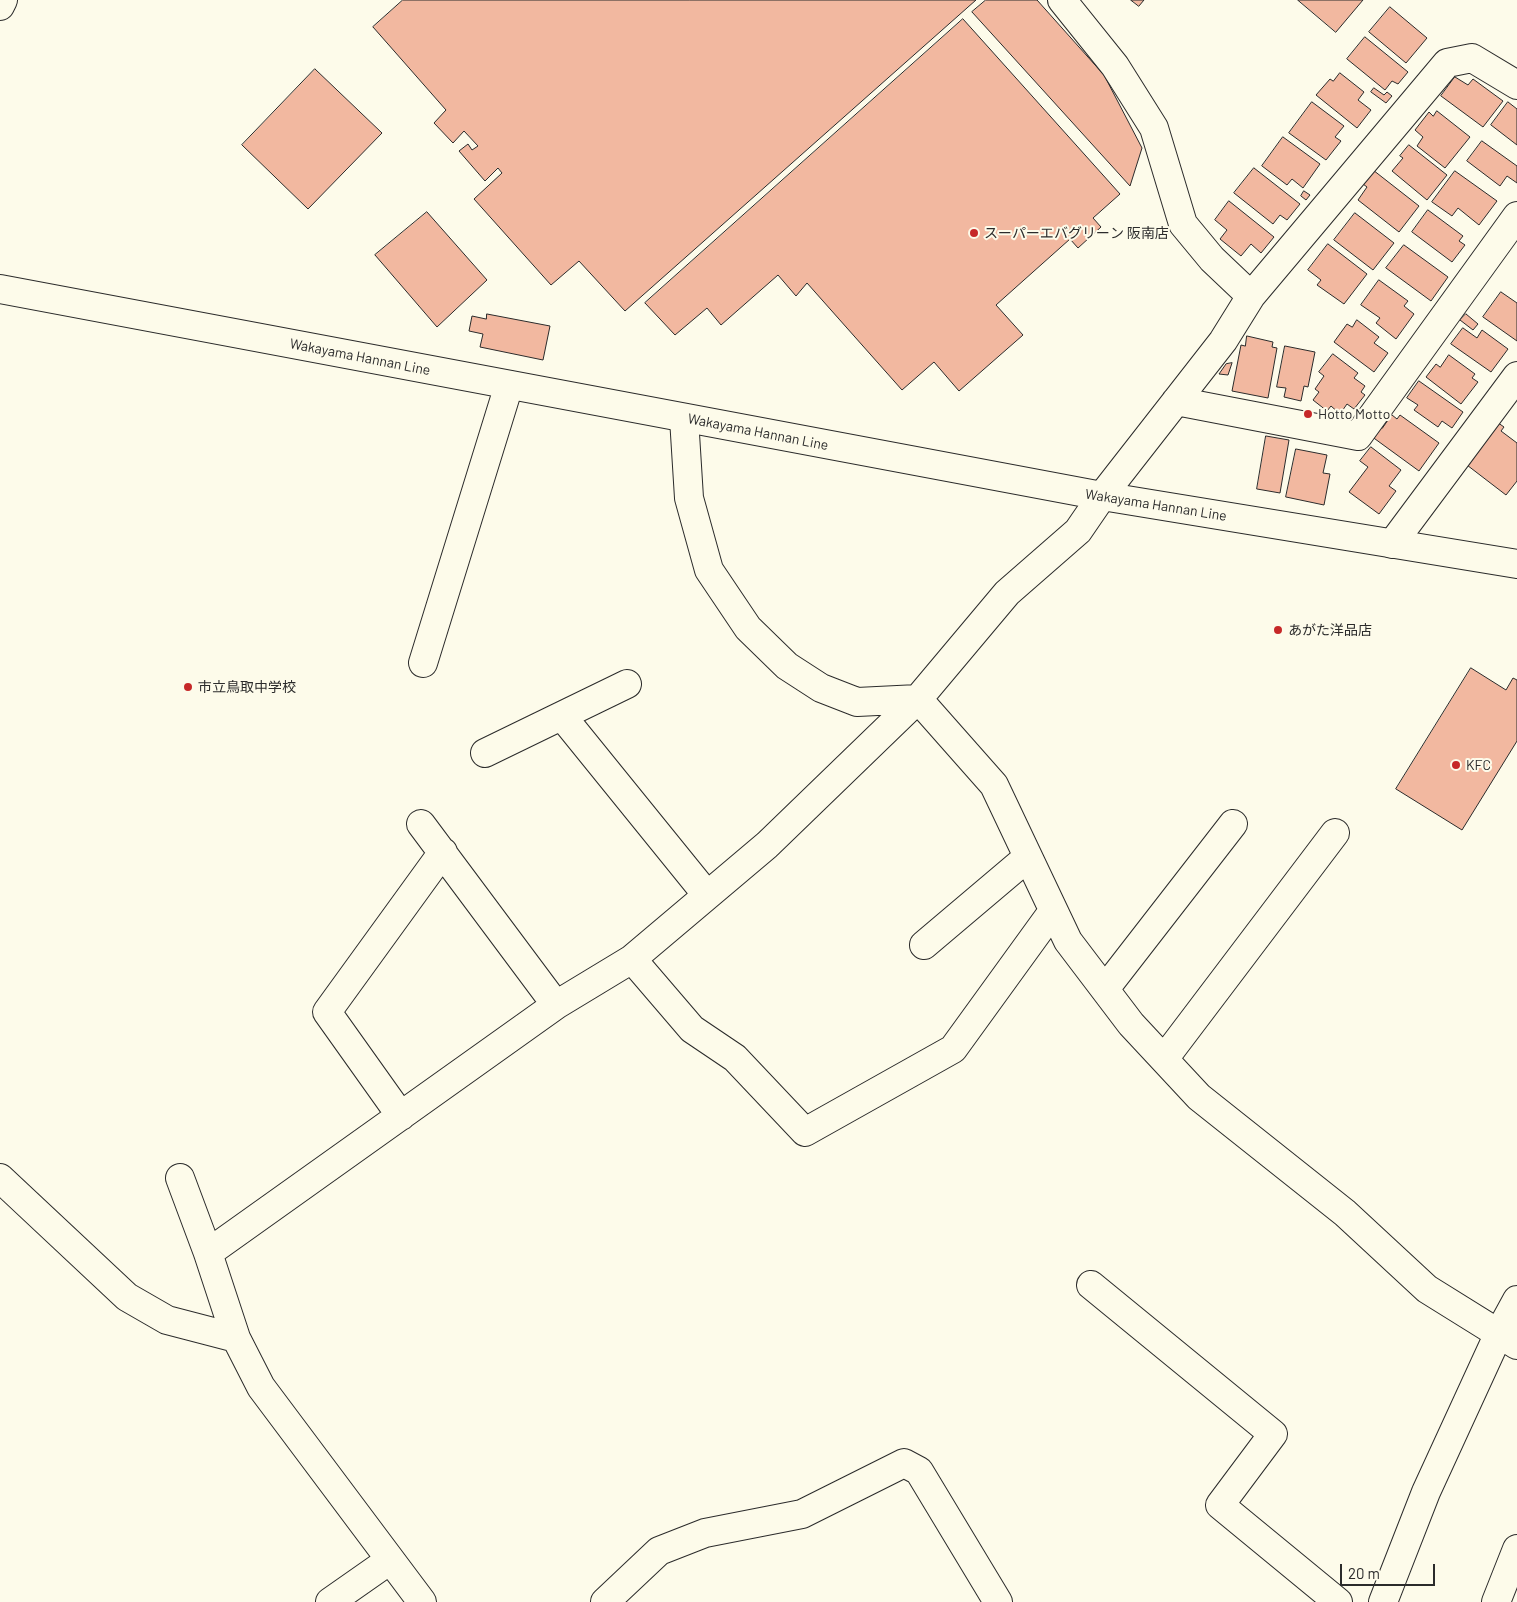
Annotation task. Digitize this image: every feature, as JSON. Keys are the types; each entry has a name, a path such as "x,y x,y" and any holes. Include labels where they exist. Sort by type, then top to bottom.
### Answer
{"street":[{"path":"0,6 3,0"},
{"path":"1062,0 1115,66 1154,128 1183,224 1212,259 1251,296"},
{"path":"208,1253 556,1005 632,959 767,845 918,699 1007,593 1078,531 1102,496 1223,341 1251,296 1447,63 1472,58 1517,85"},
{"path":"1176,401 1358,436 1517,216"},
{"name":"Wakayama Hannan Line","path":"0,289 1102,496 1517,564"},
{"path":"1392,544 1517,376"},
{"path":"423,663 509,385"},
{"path":"684,418 689,498 708,570 748,628 787,666 821,688 857,702 918,699"},
{"path":"485,753 628,684"},
{"path":"918,699 994,785 1068,941 1131,1024 1199,1097 1345,1213 1427,1289 1508,1339"},
{"path":"562,716 707,895"},
{"path":"421,824 556,1005"},
{"path":"1105,989 1233,824"},
{"path":"1164,1059 1335,833"},
{"path":"401,1116 327,1012 443,852"},
{"path":"924,945 1028,857"},
{"path":"632,959 692,1029 735,1058 805,1132 953,1049 1053,911"},
{"path":"0,1178 127,1297 167,1320 236,1338"},
{"path":"180,1178 208,1253 236,1338 261,1387 422,1602"},
{"path":"1090,1286 1273,1434 1220,1505 1338,1602"},
{"path":"1384,1602 1426,1492 1508,1339 1517,1300"},
{"path":"605,1602 659,1551 704,1533 802,1514 904,1463 919,1472 998,1602"},
{"path":"1496,1602 1517,1549"},
{"path":"330,1602 390,1560"}],"building":[{"path":"403,0 976,0 625,311 579,261 551,285 474,199 502,173 498,168 485,181 459,151 468,144 472,150 478,146 464,131 453,143 434,123 446,110 373,27"},
{"path":"986,0 1037,0 1104,75 1142,148 1130,186 972,12"},
{"path":"1131,0 1144,0 1139,6"},
{"path":"1298,0 1363,0 1336,32"},
{"path":"1390,7 1427,38 1406,63 1369,32"},
{"path":"963,19 1120,194 1093,218 1101,227 1078,248 1070,239 996,305 1023,335 959,391 934,362 902,390 807,283 796,296 778,275 721,325 707,308 675,335 645,303"},
{"path":"1365,37 1408,72 1398,84 1392,81 1385,90 1347,59"},
{"path":"315,69 382,133 308,209 242,145"},
{"path":"1340,73 1364,92 1358,100 1371,110 1357,128 1316,95 1330,79 1333,81"},
{"path":"1455,77 1468,85 1473,79 1503,101 1483,127 1441,96"},
{"path":"1374,88 1384,95 1387,92 1392,96 1386,103 1371,92"},
{"path":"1312,102 1344,126 1335,137 1341,141 1326,160 1289,133"},
{"path":"1508,102 1517,109 1517,145 1491,125"},
{"path":"1437,111 1470,137 1445,168 1417,146 1423,137 1415,130 1429,112 1433,116"},
{"path":"1283,137 1320,164 1303,188 1292,179 1287,185 1262,166"},
{"path":"1482,141 1517,166 1517,183 1507,176 1500,186 1467,161"},
{"path":"1409,145 1447,175 1427,200 1392,171 1403,158 1400,156"},
{"path":"1254,168 1300,204 1287,220 1280,215 1273,224 1234,193"},
{"path":"1373,170 1419,206 1399,232 1358,200 1367,187 1363,184"},
{"path":"1455,171 1497,201 1479,225 1458,208 1452,216 1432,202"},
{"path":"1304,191 1310,195 1306,200 1301,196"},
{"path":"1229,201 1274,237 1261,253 1251,244 1241,256 1220,239 1227,230 1215,220"},
{"path":"1428,210 1463,236 1459,241 1465,245 1452,262 1412,232"},
{"path":"427,212 487,280 437,327 375,255"},
{"path":"1355,213 1394,243 1373,270 1334,240"},
{"path":"1328,244 1367,274 1344,304 1317,285 1321,280 1308,270"},
{"path":"1404,245 1448,277 1431,301 1386,268"},
{"path":"1379,280 1408,301 1404,306 1414,314 1396,339 1376,323 1380,318 1361,305"},
{"path":"1501,292 1517,303 1517,341 1483,317"},
{"path":"487,314 550,326 543,360 480,347 483,334 469,331 472,316 486,319"},
{"path":"1466,314 1478,324 1473,330 1460,320"},
{"path":"1357,320 1379,337 1374,343 1388,353 1374,372 1334,342 1347,324 1352,327"},
{"path":"1463,328 1477,338 1482,330 1508,349 1491,372 1451,344"},
{"path":"1247,336 1273,342 1272,347 1277,348 1268,398 1232,391 1241,345 1245,346"},
{"path":"1285,346 1315,352 1308,387 1304,386 1301,401 1284,397 1286,388 1277,387"},
{"path":"1333,354 1358,373 1354,378 1365,386 1361,392 1365,395 1354,409 1347,404 1340,414 1331,406 1327,411 1313,400 1319,392 1315,389 1324,376 1319,372"},
{"path":"1449,355 1475,374 1472,378 1478,382 1461,404 1426,377 1436,364 1440,367"},
{"path":"1232,363 1228,375 1219,374 1226,364"},
{"path":"1419,381 1463,412 1452,428 1442,421 1438,427 1414,410 1418,405 1407,398"},
{"path":"1392,415 1397,419 1400,415 1439,443 1419,471 1371,436 1378,426 1382,428"},
{"path":"1494,420 1504,427 1501,431 1517,443 1517,481 1506,495 1463,462"},
{"path":"1266,436 1289,440 1280,493 1257,489"},
{"path":"1371,447 1401,470 1389,486 1396,491 1379,514 1349,492 1368,467 1360,461"},
{"path":"1296,449 1327,455 1323,473 1330,474 1324,505 1286,497"},
{"name":"KFC","path":"1471,668 1506,690 1513,678 1517,680 1517,741 1462,830 1396,789"}],"place":[{"name":"スーパーエバグリーン 阪南店","path":"974,233"},
{"name":"Hotto Motto","path":"1308,414"},
{"name":"あがた洋品店","path":"1278,630"},
{"name":"市立鳥取中学校","path":"188,687"},
{"name":"KFC","path":"1456,765"}]}
